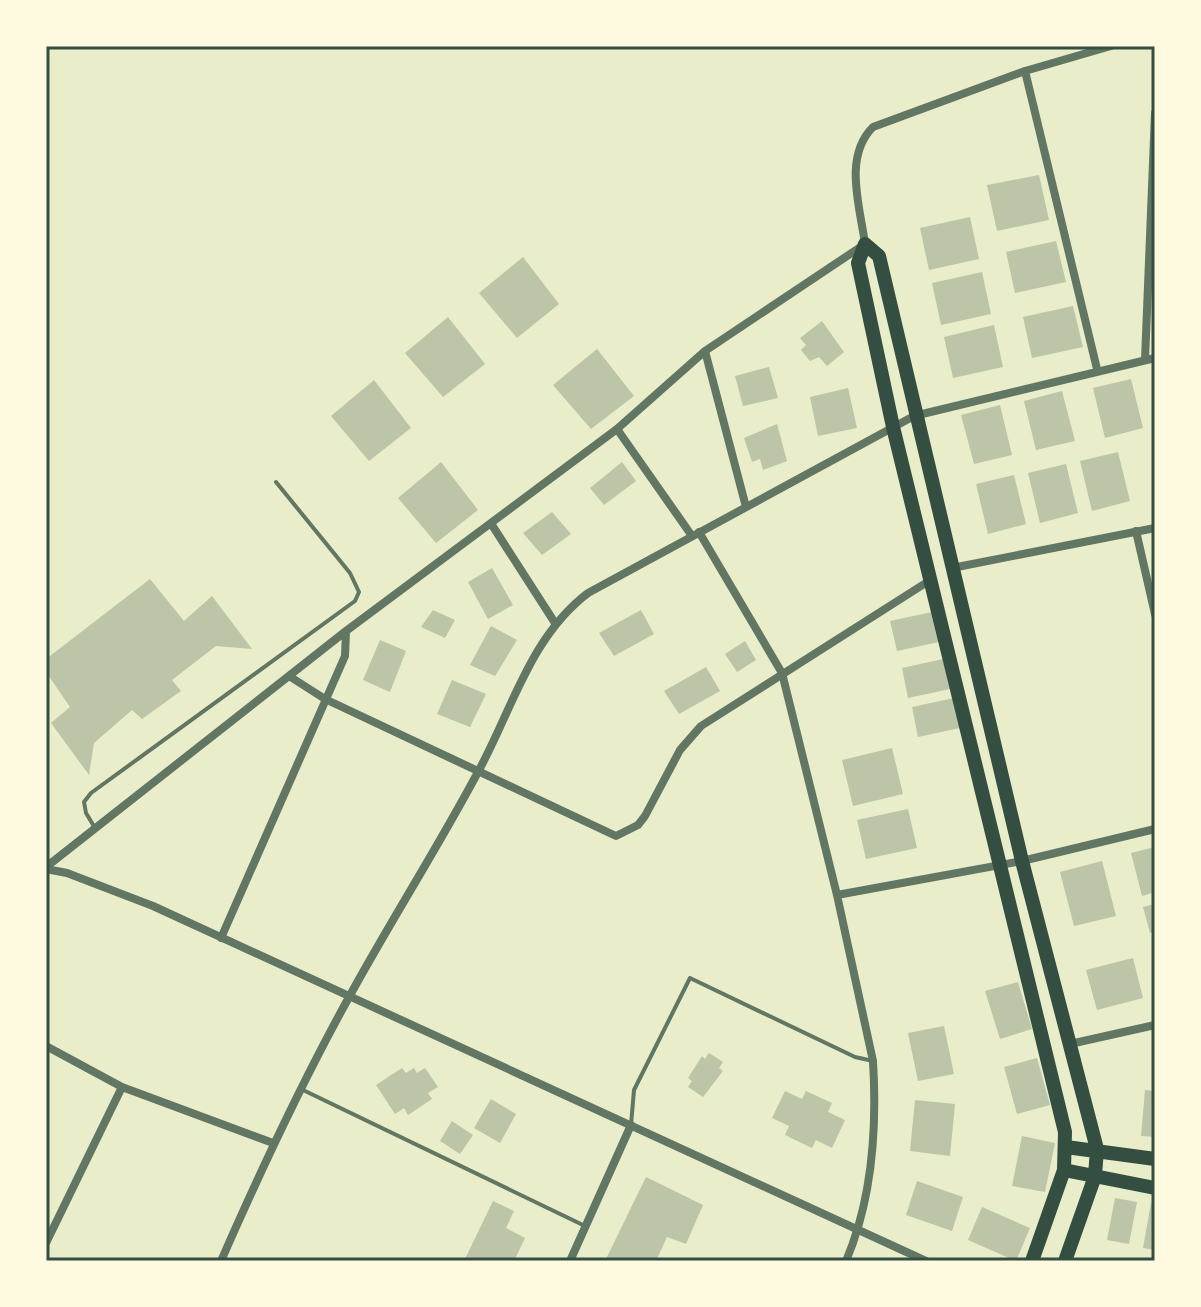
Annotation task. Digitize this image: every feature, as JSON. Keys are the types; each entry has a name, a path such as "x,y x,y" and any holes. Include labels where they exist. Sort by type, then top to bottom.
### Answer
{"main road":[{"path":"1032,1261 1064,1170 1066,1147 1062,1116 933,579 893,427 858,263 865,244 879,256 914,416 1022,861 1097,1149 1095,1176 1065,1261"},
{"path":"1066,1147 1155,1159"},
{"path":"1064,1170 1155,1188"}],"street":[{"path":"46,868 346,631 617,429 705,351 865,244 855,164 867,133 873,127 1025,71 1111,46"},
{"path":"1025,71 1097,369"},
{"path":"221,1261 273,1143 349,997 479,771 543,639 555,623 588,593 914,416 1097,369 1150,359 1155,113"},
{"path":"705,351 746,507"},
{"path":"617,429 695,534 782,673 837,895 873,1061 868,1178 859,1230 846,1261"},
{"path":"492,525 555,623"},
{"path":"951,569 1155,528"},
{"path":"1136,531 1155,614"},
{"path":"289,676 325,699 616,836 638,825 645,816 690,737 782,673 933,579"},
{"path":"221,938 347,649 346,631"},
{"path":"837,895 1022,861 1155,829"},
{"path":"46,868 153,906 926,1261"},
{"path":"1070,1044 1155,1025"},
{"path":"46,1046 122,1087 273,1143"},
{"path":"46,1243 122,1087"},
{"path":"570,1261 631,1125"}],"lane":[{"path":"95,828 86,813 84,802 91,793 355,601 359,592 350,573 276,482"},
{"path":"631,1125 634,1090 690,978 855,1057 873,1061"},
{"path":"301,1089 585,1226"}],"building":[{"path":"1039,175 1049,220 997,231 987,185"},
{"path":"970,217 979,259 929,270 920,228"},
{"path":"1056,241 1066,282 1015,293 1006,252"},
{"path":"523,257 559,304 517,338 479,293"},
{"path":"982,272 991,314 941,325 932,283"},
{"path":"1073,306 1083,347 1032,358 1023,317"},
{"path":"448,317 485,364 443,397 405,353"},
{"path":"822,321 844,352 827,366 819,357 810,361 801,350 806,345 800,338"},
{"path":"994,325 1003,367 953,378 944,337"},
{"path":"597,349 634,396 591,429 553,385"},
{"path":"769,367 778,398 743,406 735,376"},
{"path":"1131,379 1143,428 1105,438 1093,388"},
{"path":"374,380 411,428 369,461 331,416"},
{"path":"848,388 857,428 818,436 810,397"},
{"path":"1062,391 1075,441 1036,450 1024,401"},
{"path":"1000,405 1012,455 974,464 961,415"},
{"path":"777,424 787,461 763,470 760,459 752,462 744,438"},
{"path":"1118,452 1130,501 1092,511 1080,461"},
{"path":"441,462 478,510 436,543 398,498"},
{"path":"622,462 636,481 604,505 590,488"},
{"path":"1066,464 1078,513 1040,523 1028,473"},
{"path":"1014,475 1026,524 988,534 976,484"},
{"path":"552,512 571,534 542,555 523,533"},
{"path":"492,568 513,605 488,619 468,582"},
{"path":"150,579 184,621 212,596 252,649 216,646 172,680 181,691 142,719 132,710 94,743 89,775 51,723 70,707 46,672 46,659"},
{"path":"433,610 455,620 445,638 421,627"},
{"path":"641,610 654,634 614,656 599,633"},
{"path":"932,612 939,642 897,651 890,621"},
{"path":"491,626 517,640 495,676 470,665"},
{"path":"380,640 406,651 390,692 363,680"},
{"path":"745,641 756,660 737,672 725,654"},
{"path":"943,659 950,689 908,698 902,668"},
{"path":"706,667 720,691 679,714 664,691"},
{"path":"452,680 486,694 470,727 437,714"},
{"path":"954,698 960,728 918,737 912,707"},
{"path":"892,748 903,794 853,806 842,760"},
{"path":"908,809 917,848 866,859 857,820"},
{"path":"1155,847 1155,892 1142,896 1131,853"},
{"path":"1102,861 1116,916 1074,926 1060,872"},
{"path":"1155,904 1155,931 1150,933 1143,907"},
{"path":"1133,958 1143,998 1097,1010 1086,970"},
{"path":"1018,982 1032,1029 1000,1039 985,991"},
{"path":"944,1026 954,1074 918,1081 908,1033"},
{"path":"709,1053 723,1062 719,1068 723,1071 703,1097 688,1087 692,1081 688,1078 702,1056 705,1059"},
{"path":"1037,1058 1050,1105 1017,1114 1004,1067"},
{"path":"402,1068 406,1073 414,1068 417,1073 425,1068 438,1087 428,1093 432,1099 408,1115 404,1108 395,1114 376,1085"},
{"path":"1145,1090 1155,1091 1155,1137 1141,1136"},
{"path":"785,1091 802,1099 806,1091 832,1103 828,1112 845,1120 832,1148 816,1140 812,1148 785,1135 789,1126 772,1118"},
{"path":"491,1099 516,1114 500,1143 474,1128"},
{"path":"915,1100 955,1104 950,1156 910,1151"},
{"path":"452,1121 473,1135 460,1154 440,1141"},
{"path":"1022,1136 1055,1143 1045,1192 1012,1186"},
{"path":"646,1177 703,1205 686,1244 667,1237 656,1261 605,1261"},
{"path":"917,1181 963,1197 952,1231 906,1215"},
{"path":"1115,1198 1137,1202 1129,1244 1107,1240"},
{"path":"493,1201 514,1211 506,1228 525,1238 514,1261 464,1261"},
{"path":"1151,1203 1155,1204 1155,1250 1143,1248"},
{"path":"982,1207 1030,1228 1016,1261 968,1240"}]}
